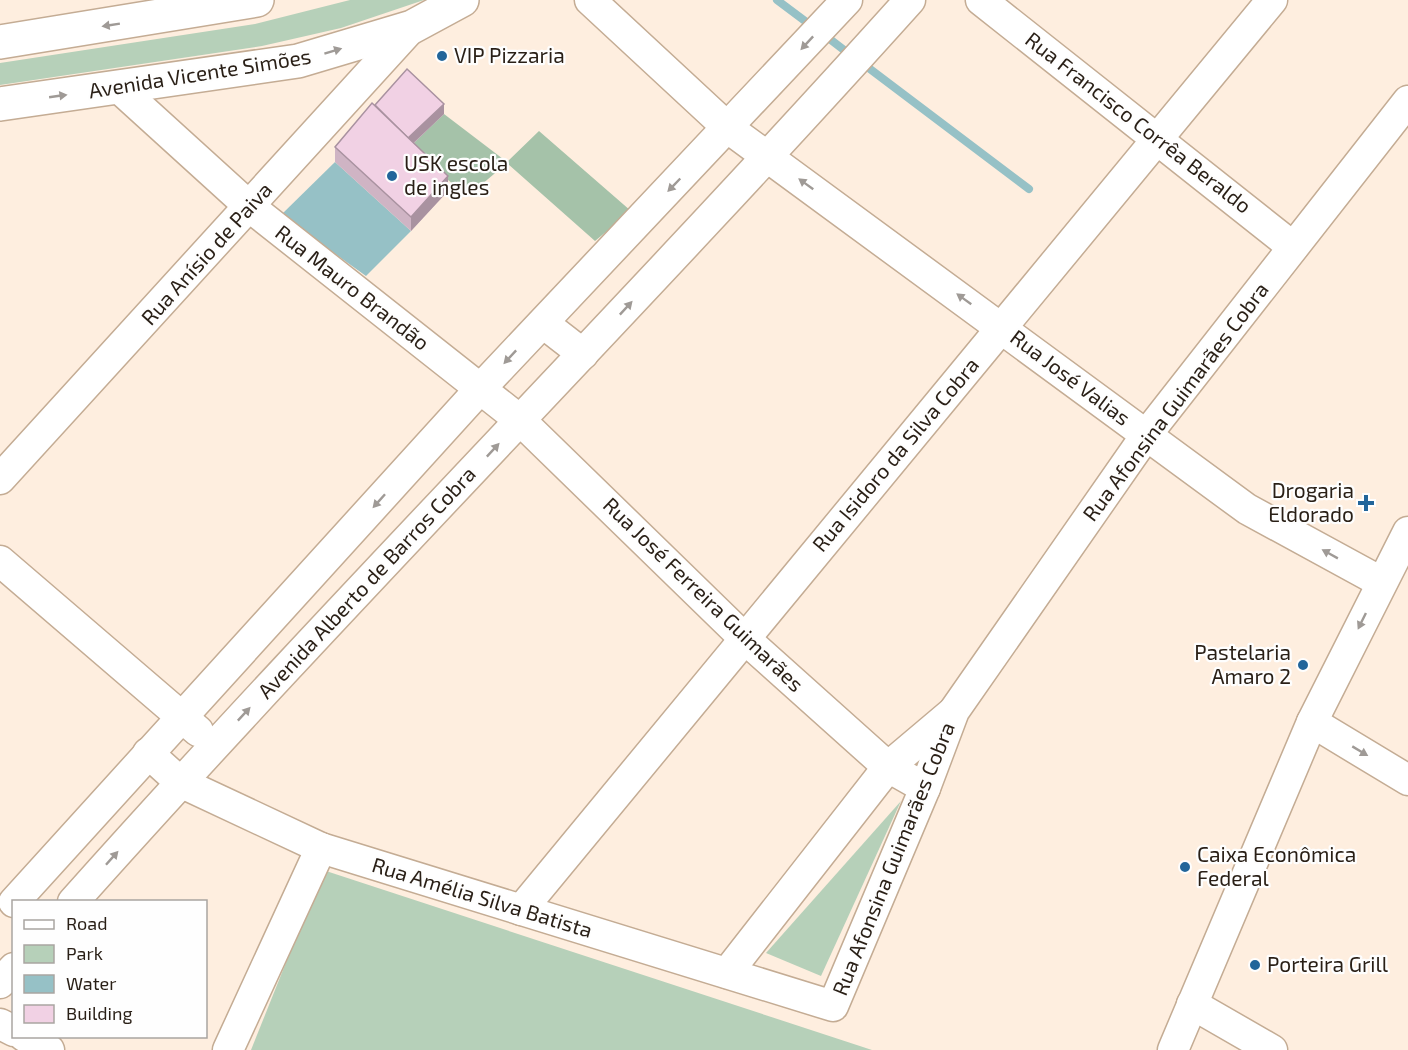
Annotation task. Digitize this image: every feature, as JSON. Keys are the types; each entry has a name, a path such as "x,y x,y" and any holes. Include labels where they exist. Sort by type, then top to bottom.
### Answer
{"main road":[{"path":"0,42 174,8 257,0"},
{"name":"Avenida Vicente Simões","path":"0,104 298,62 412,27 462,0"}],"street":[{"path":"16,900 480,389 847,0"},
{"name":"Avenida Alberto de Barros Cobra","path":"75,900 180,782 770,157 910,0"},
{"name":"Rua Francisco Corrêa Beraldo","path":"981,0 1293,247"},
{"name":"Rua Isidoro da Silva Cobra","path":"521,910 1272,0"},
{"path":"604,4 728,128 770,157"},
{"name":"Rua Anísio de Paiva","path":"0,479 412,27"},
{"name":"Rua Mauro Brandão","path":"119,88 250,207 480,389"},
{"name":"Rua Afonsina Guimarães Cobra","path":"833,1006 925,788 954,711 1147,434 1408,101"},
{"name":"Rua José Valias","path":"770,157 1247,509 1381,582"},
{"path":"543,323 583,354"},
{"path":"480,389 521,421"},
{"name":"Rua José Ferreira Guimarães","path":"521,421 744,638 888,767 925,788"},
{"path":"1173,1050 1317,713 1408,532"},
{"path":"0,561 214,746"},
{"name":"Rua Afonsina Guimarães Cobra","path":"727,973 888,767 954,711"},
{"path":"1317,713 1408,756"},
{"path":"1317,713 1408,780"},
{"name":"Rua Amélia Silva Batista","path":"148,753 180,782 321,848 833,1006"},
{"path":"228,1050 321,848"},
{"path":"0,917 12,904"},
{"path":"0,983 12,970"},
{"path":"1192,1004 1272,1050"},
{"path":"28,1038 49,1050"}],"green space":[{"path":"350,0 424,0 341,28 262,46 0,85 0,63 255,24"},
{"path":"444,114 507,162 539,131 631,211 595,241 507,163 468,196 408,148"},
{"path":"901,801 821,976 766,953"},
{"path":"323,870 872,1050 251,1050"}],"water":[{"path":"335,162 411,231 366,276 281,215"}],"building":[{"path":"407,69 444,104 408,138 375,105"},
{"name":"USK escola de ingles","path":"372,103 448,176 411,217 335,147"}],"waterway":[{"path":"777,0 805,21"},
{"path":"831,40 844,50"},
{"path":"870,69 1029,189"}],"place":[{"name":"VIP Pizzaria","path":"442,56"},
{"name":"USK escola de ingles","path":"392,176"},
{"name":"Drogaria Eldorado","path":"1366,503"},
{"name":"Pastelaria Amaro 2","path":"1303,665"},
{"name":"Caixa Econômica Federal","path":"1185,867"},
{"name":"Porteira Grill","path":"1255,965"}]}
